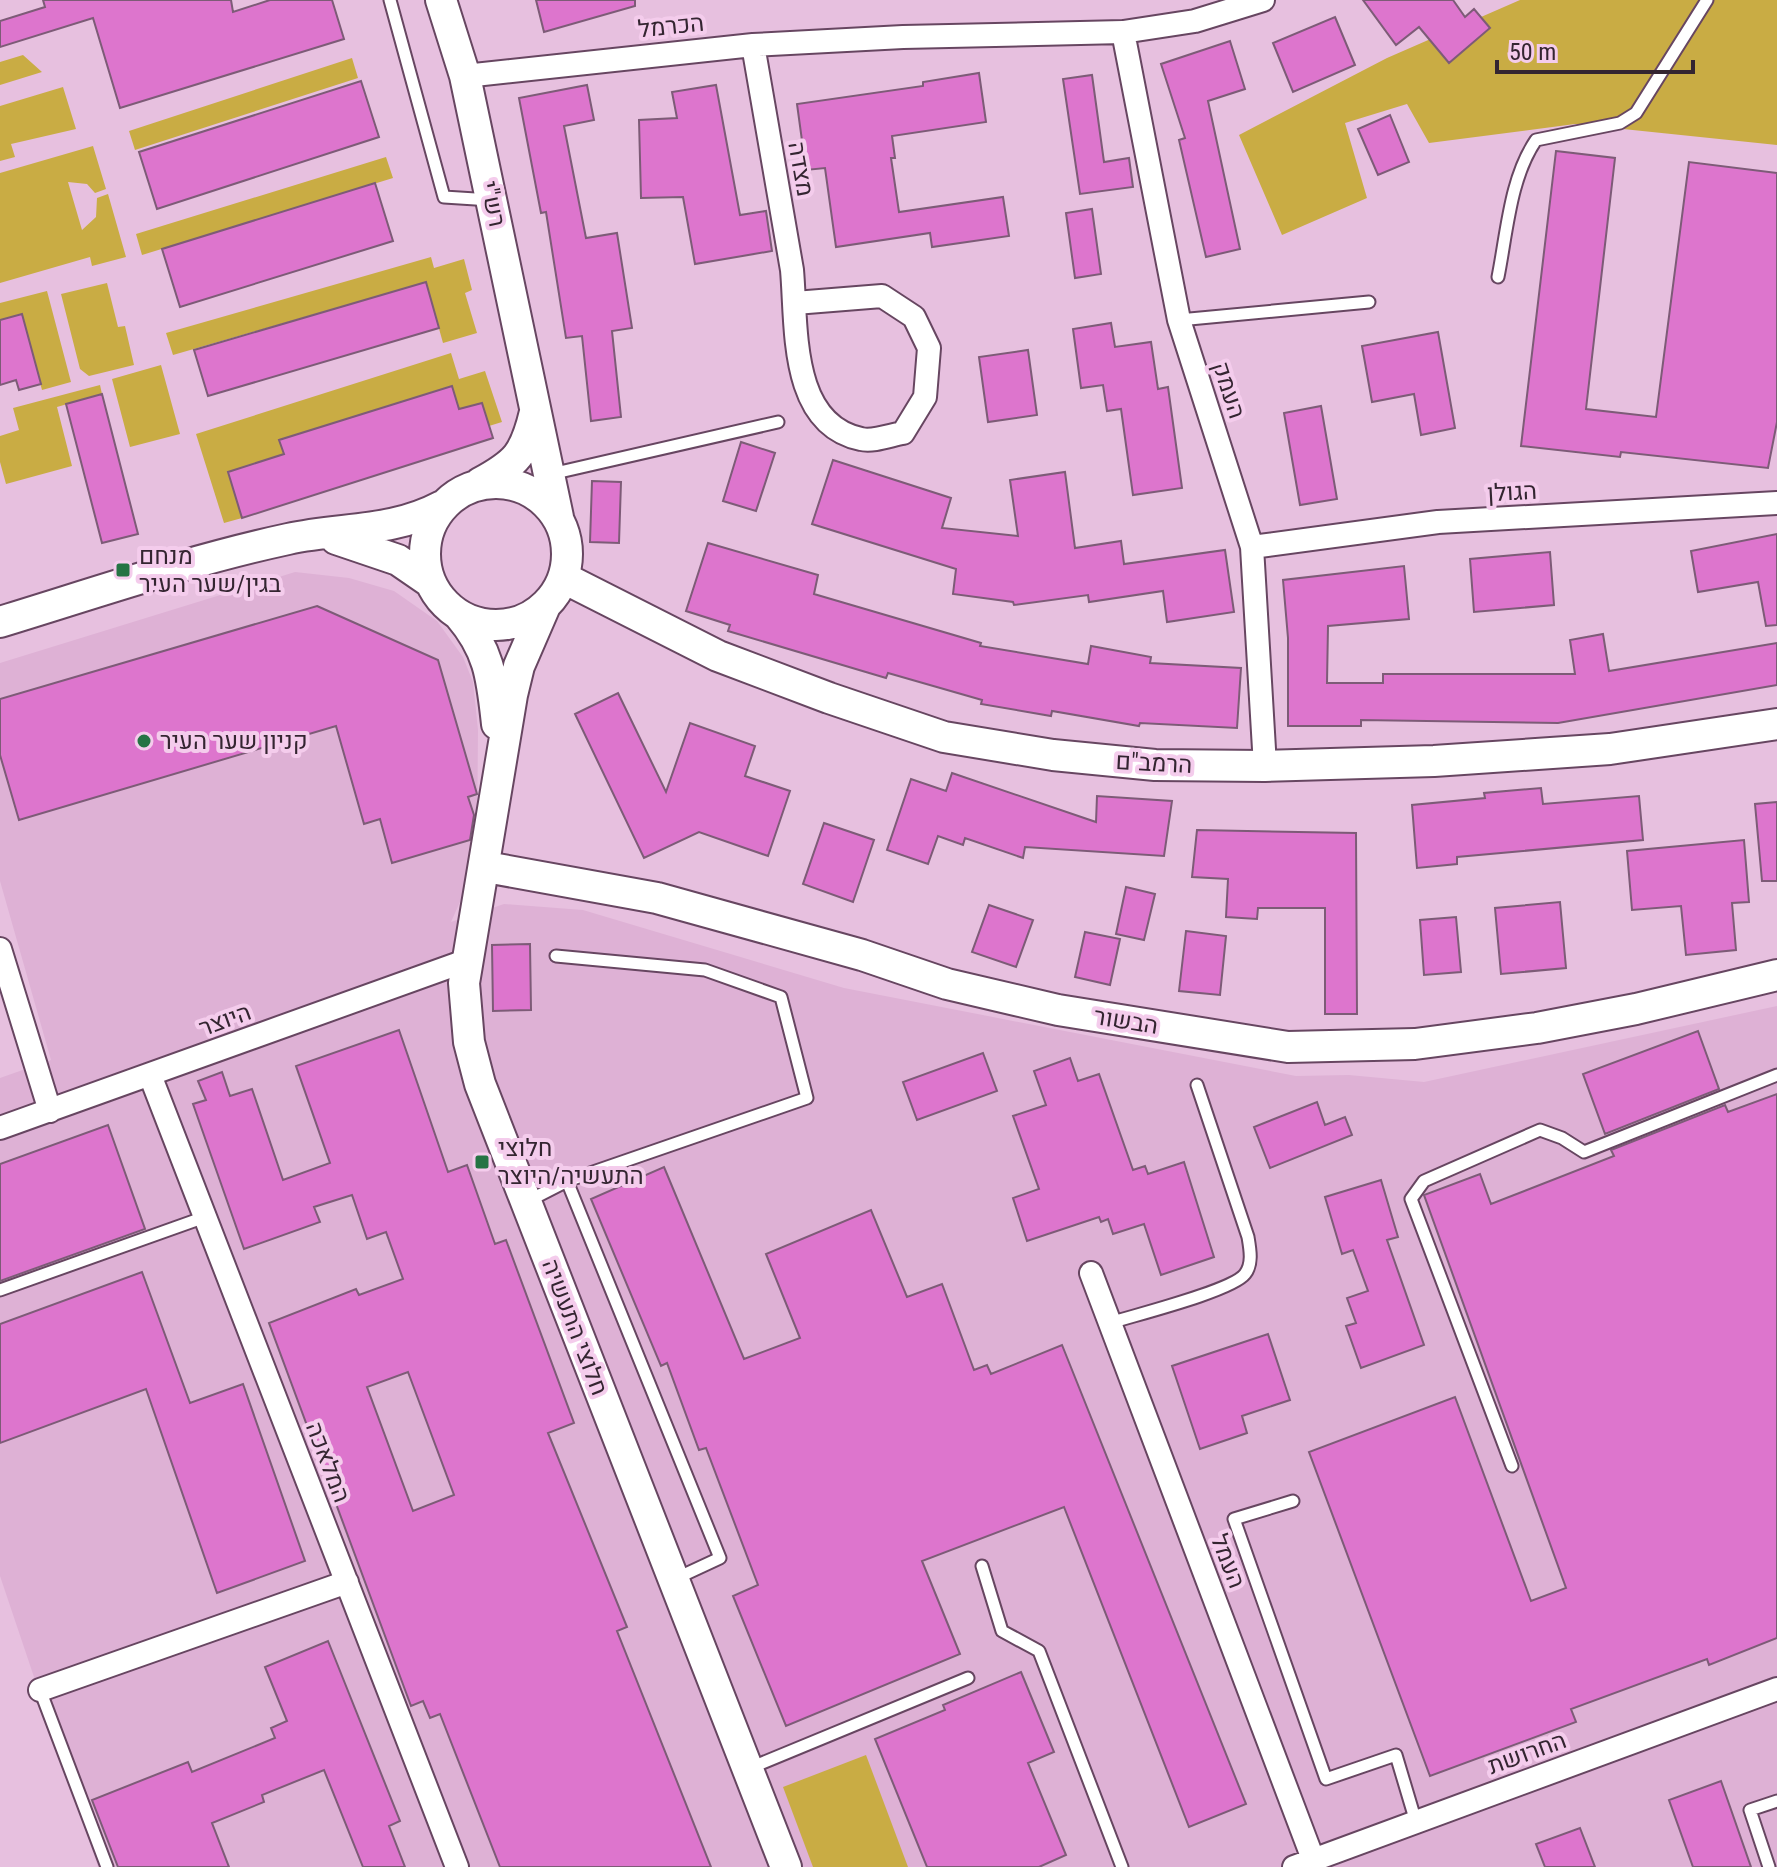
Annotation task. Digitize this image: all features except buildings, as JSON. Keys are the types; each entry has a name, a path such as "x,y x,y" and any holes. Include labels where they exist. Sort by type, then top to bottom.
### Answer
{"street":[{"name":"רש\"י","path":"441,0 465,76 558,517"},
{"name":"הכרמל","path":"465,76 674,51 753,45 903,37 1123,32 1195,21 1263,0"},
{"name":"העמק","path":"1123,32 1179,320 1252,547 1265,766"},
{"name":"מצדה","path":"753,45 795,303"},
{"path":"882,296 914,317 929,348 925,397 903,433 862,440 823,422 801,370 795,303 882,296"},
{"name":"רש\"י","path":"479,484 514,464 529,440 536,410"},
{"path":"0,622 290,538 396,526 442,506 459,493 479,484 501,482 524,487 543,499 558,517 566,537 568,557 564,578 545,606 513,624 476,623 459,615 442,601 430,582 424,551 430,527 442,506"},
{"name":"הגולן","path":"1252,547 1438,522 1777,503"},
{"path":"290,538 352,541 398,560 430,582"},
{"name":"הרמב\"ם","path":"564,578 718,656 944,737 1082,758 1155,765 1265,766 1434,761 1610,749 1777,724"},
{"name":"חלוצי התעשיה","path":"545,606 519,666 464,983 469,1042 480,1084 786,1867"},
{"name":"חלוצי התעשיה","path":"459,615 479,638 488,663 501,770"},
{"name":"הבשור","path":"486,867 657,898 862,955 947,984 1058,1010 1288,1047 1415,1044 1537,1028 1636,1009 1777,975"},
{"path":"0,949 50,1111"},
{"name":"היוצר","path":"0,1128 468,960"},
{"name":"המלאכה","path":"150,1075 457,1867"},
{"name":"העמל","path":"1091,1273 1308,1865"},
{"path":"40,1690 347,1582"},
{"name":"החרושת","path":"1308,1865 1777,1689"}],"lane":[{"path":"390,0 444,197 492,200"},
{"path":"1498,277 1517,186 1526,155 1536,140 1620,123 1636,113 1707,0"},
{"path":"1179,320 1369,302"},
{"path":"551,474 778,422"},
{"path":"526,1202 567,1181 807,1098 781,997 705,970 556,956"},
{"path":"1512,1466 1411,1199 1424,1181 1540,1130 1562,1138 1584,1152 1777,1075"},
{"path":"1110,1323 1226,1286 1245,1274 1251,1259 1248,1237 1197,1085"},
{"path":"567,1181 720,1558 674,1579"},
{"path":"0,1290 205,1217"},
{"path":"1293,1501 1234,1519 1326,1779 1396,1755 1416,1822"},
{"path":"982,1566 1002,1631 1039,1651 1122,1867"},
{"path":"748,1769 968,1678"},
{"path":"40,1690 107,1867"},
{"path":"1769,1867 1750,1810 1777,1801"}],"shaded area":[{"path":"1520,0 1777,0 1777,145 1575,124 1429,143 1407,104 1345,123 1367,198 1282,235 1239,135 1387,58"},
{"path":"23,55 42,72 0,85 0,62"},
{"path":"352,58 358,78 135,150 129,131"},
{"path":"63,87 76,129 11,144 15,157 0,161 0,106"},
{"path":"93,146 106,189 95,193 87,184 68,182 82,230 96,217 97,198 108,194 126,257 92,266 90,257 0,283 0,173"},
{"path":"386,157 393,178 142,255 136,234"},
{"path":"431,257 434,268 464,259 472,290 465,293 477,333 443,343 426,282 173,355 166,333"},
{"path":"107,283 118,327 125,326 134,365 89,376 80,369 61,294"},
{"path":"47,291 71,382 42,390 22,314 0,320 0,303"},
{"path":"451,353 459,379 485,371 502,422 489,426 482,403 459,409 451,386 280,440 284,454 228,472 242,518 224,523 196,434"},
{"path":"161,365 180,434 130,447 112,379"},
{"path":"100,385 102,394 57,407 72,466 6,484 0,462 0,436 19,430 13,408"},
{"path":"295,572 349,578 394,591 437,621 463,657 473,682 478,730 477,849 467,886 451,922 504,904 583,910 844,988 1296,1076 1349,1075 1424,1082 1777,1006 1777,1867 98,1867 0,1576 0,1078 51,1060 0,881 0,663"},
{"path":"866,1755 908,1867 813,1867 783,1787"}],"place":[{"name":"מנחם בגין/שער העיר","path":"123,570"},
{"name":"קניון שער העיר","path":"144,741"},
{"name":"חלוצי התעשיה/היוצר","path":"482,1162"}]}
